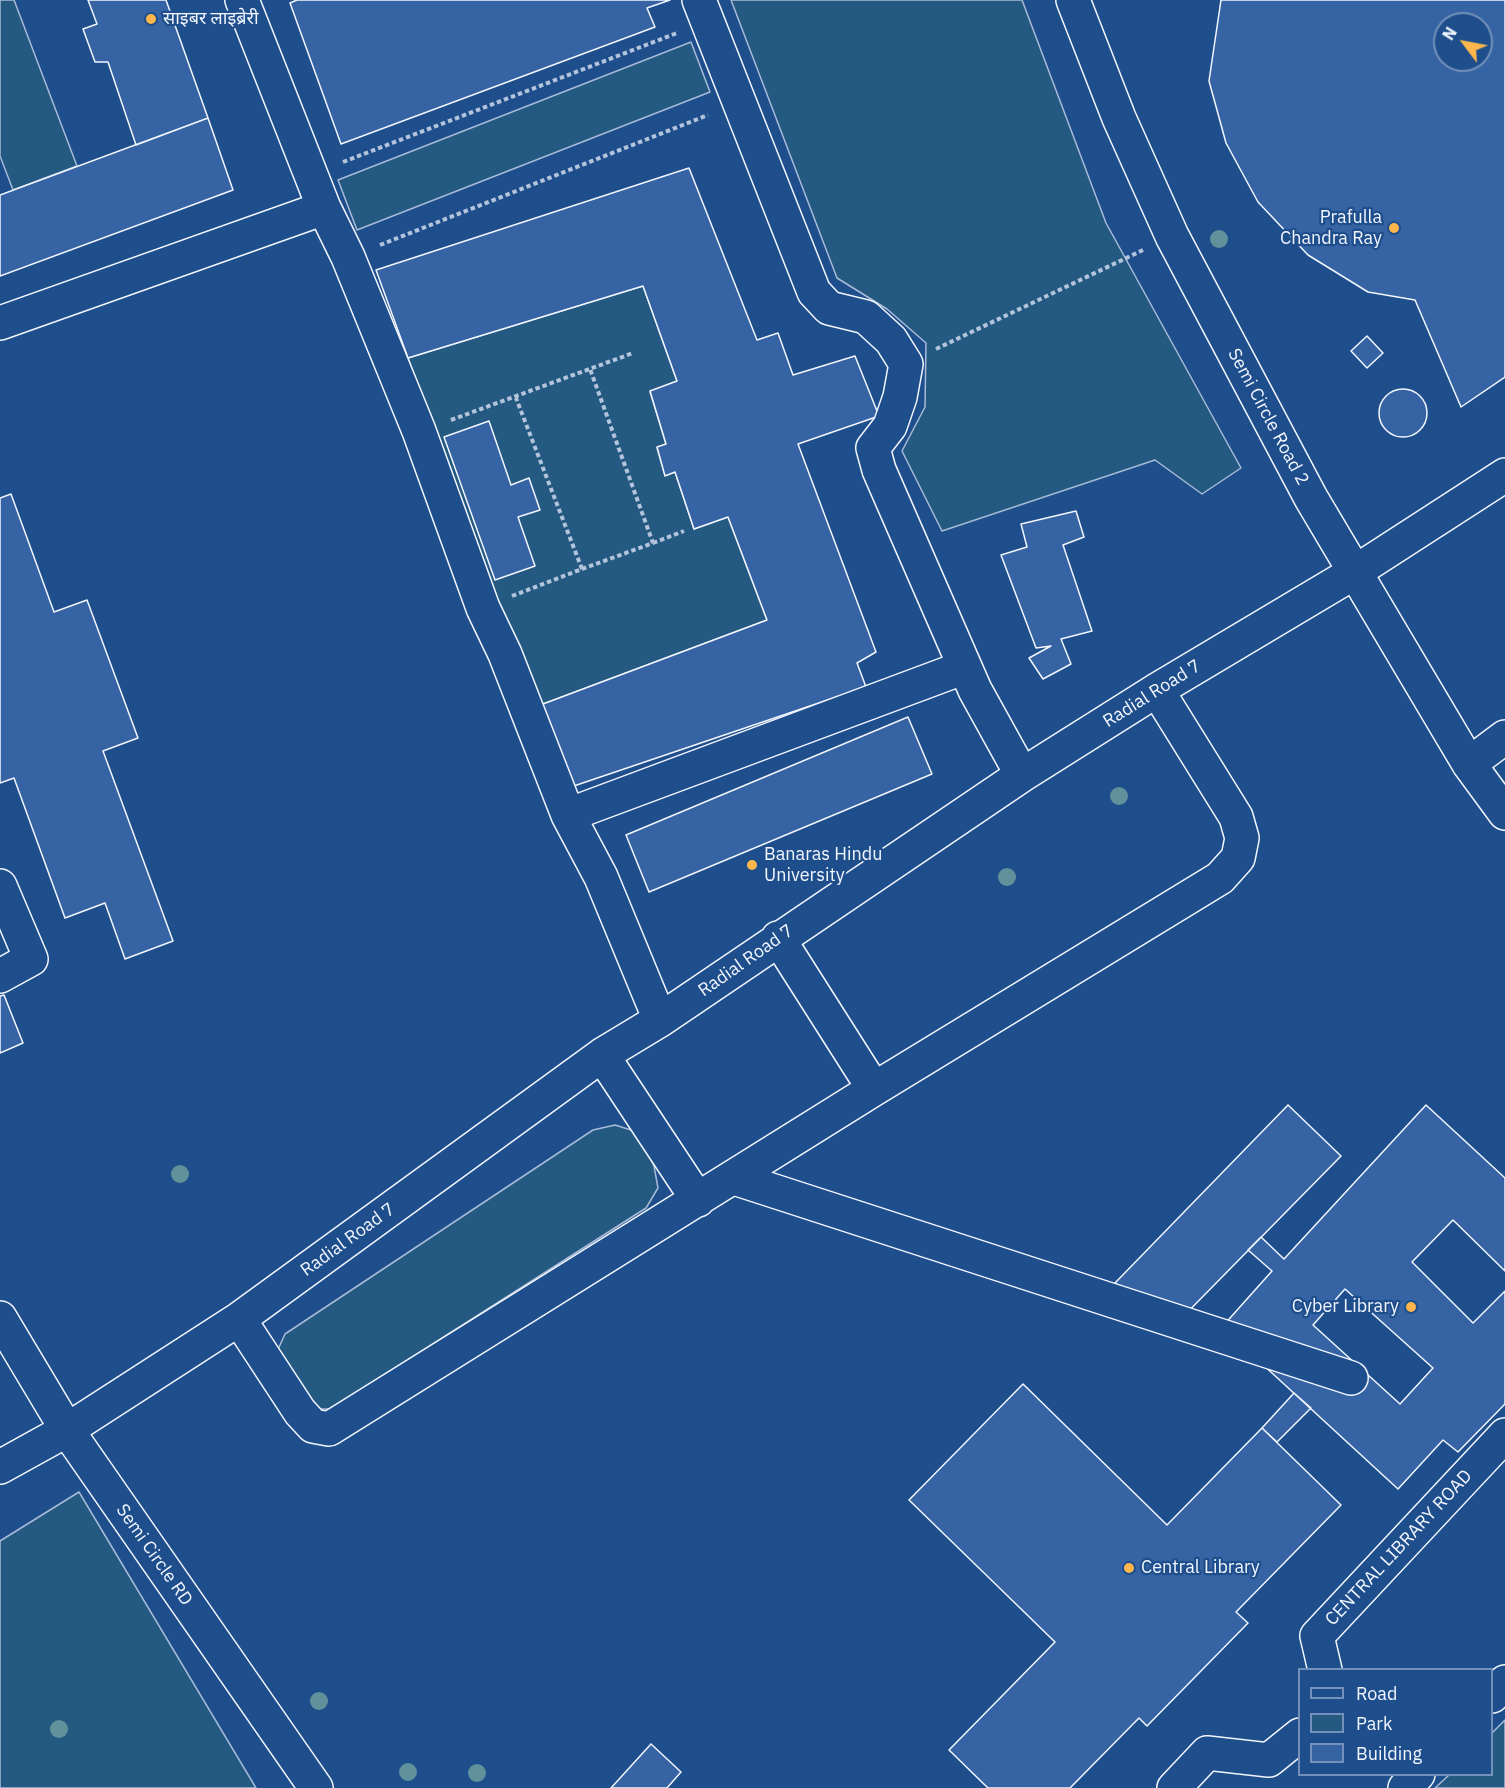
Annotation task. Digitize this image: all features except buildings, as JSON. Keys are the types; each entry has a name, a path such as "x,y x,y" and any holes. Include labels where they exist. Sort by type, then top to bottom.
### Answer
{"lane":[{"path":"242,0 324,208 348,257 419,431 483,608 505,654 568,814 601,877 660,1020"},
{"name":"Semi Circle Road 2","path":"1072,0 1119,118 1172,236 1311,498 1469,764 1505,813"},
{"path":"703,11 814,292 829,308 866,317 891,340 906,364 900,397 890,426 873,448 879,470 975,690 1022,776"},
{"path":"0,323 324,208"},
{"name":"Radial Road 7","path":"0,1467 67,1430 239,1319 602,1055 660,1020 778,938 1022,776 1157,690 1355,572 1505,475"},
{"path":"568,814 965,667"},
{"path":"239,1319 300,1412 313,1426 329,1430 874,1089 1220,878 1238,858 1242,838 1236,817 1157,690"},
{"path":"1469,764 1505,737"},
{"path":"0,886 31,959 0,976"},
{"path":"778,938 874,1089"},
{"path":"602,1055 698,1200"},
{"path":"734,1178 1351,1378"},
{"name":"Semi Circle RD","path":"0,1318 67,1430 316,1788"},
{"name":"CENTRAL LIBRARY ROAD","path":"1325,1668 1317,1636 1505,1435"},
{"path":"1493,1694 1505,1682"},
{"path":"1174,1788 1207,1753 1269,1760 1298,1736"},
{"path":"1405,1788 1416,1776"}],"path":[{"path":"311,175 703,11"},
{"path":"348,257 740,103"},
{"path":"906,364 1172,236"},
{"path":"419,431 516,398 633,353"},
{"path":"591,369 653,543"},
{"path":"516,398 582,569"},
{"path":"483,608 684,531"}],"green space":[{"path":"0,0 14,0 77,166 13,190 0,156"},
{"path":"731,0 1022,0 1106,223 1241,468 1202,494 1155,460 942,531 902,451 925,407 926,343 887,309 837,278"},
{"path":"691,42 710,92 357,230 338,180"},
{"path":"643,286 677,381 650,392 666,444 657,448 665,475 675,472 694,529 728,517 767,620 535,707 408,358"},
{"path":"615,1125 631,1130 645,1144 654,1166 658,1188 646,1208 331,1409 307,1409 275,1356 285,1334 593,1130"},
{"path":"79,1492 256,1788 0,1788 0,1541"},
{"path":"1505,1720 1505,1788 1435,1788 1448,1776 1493,1776 1493,1732"}],"place":[{"name":"साइबर लाइब्रेरी","path":"151,19"},
{"name":"Prafulla Chandra Ray","path":"1394,228"},
{"name":"Banaras Hindu University","path":"752,865"},
{"name":"Cyber Library","path":"1411,1307"},
{"name":"Central Library","path":"1129,1568"}]}
